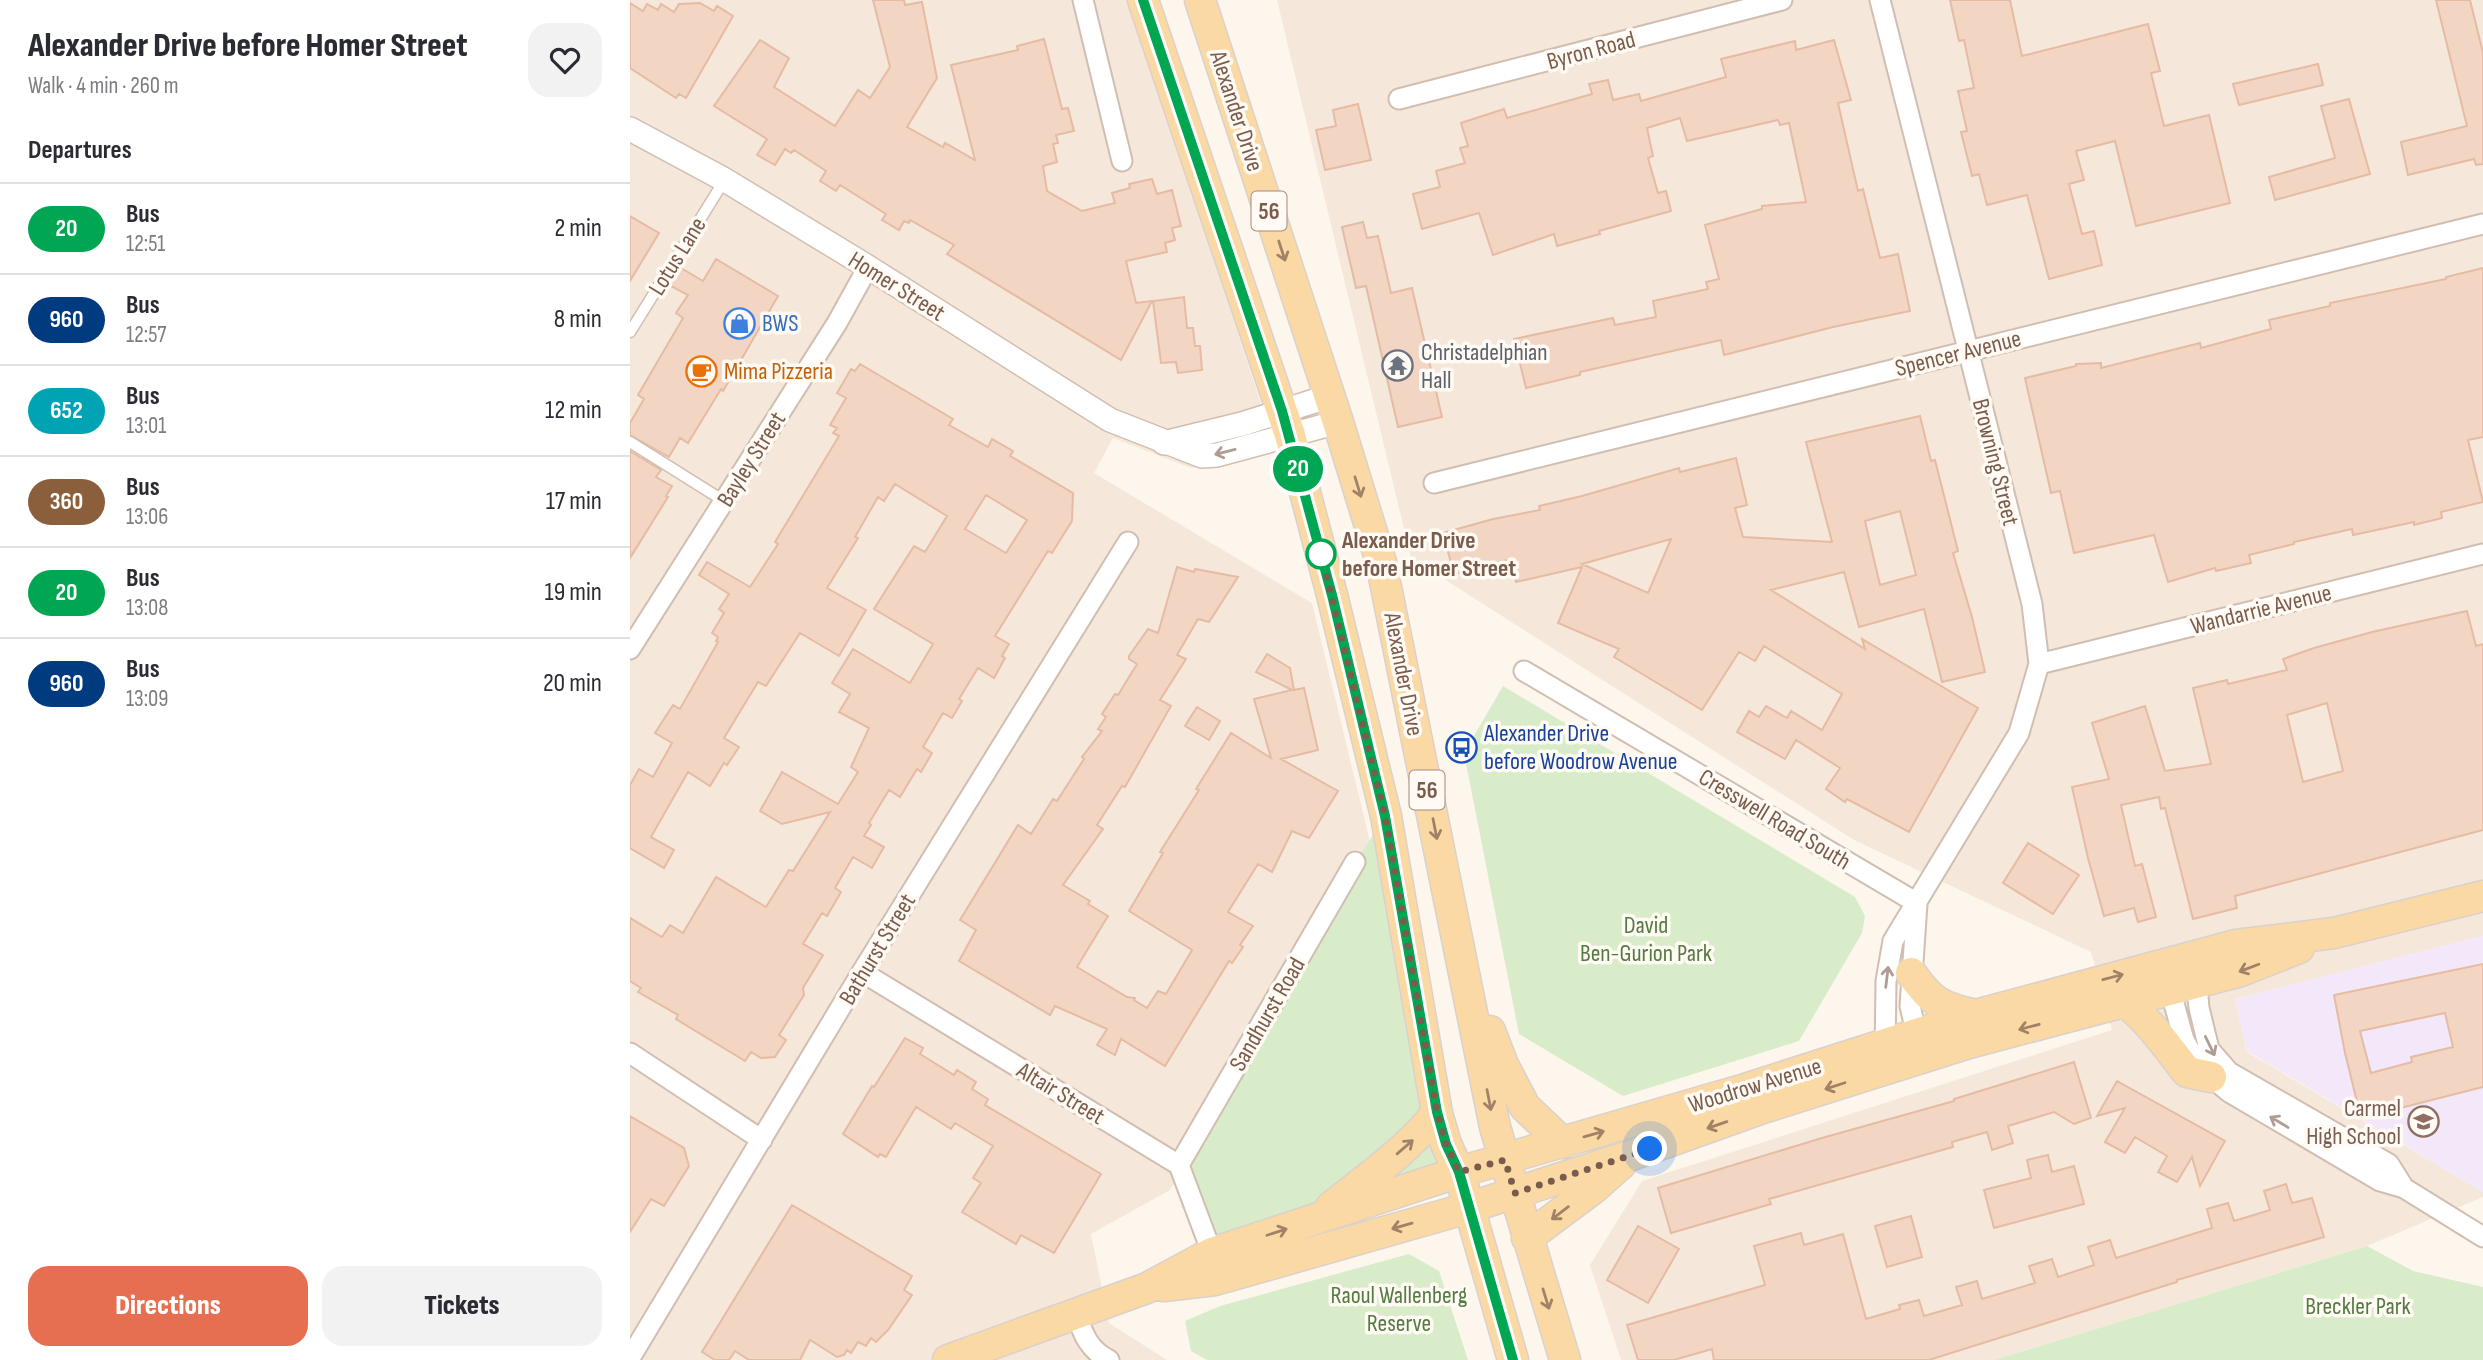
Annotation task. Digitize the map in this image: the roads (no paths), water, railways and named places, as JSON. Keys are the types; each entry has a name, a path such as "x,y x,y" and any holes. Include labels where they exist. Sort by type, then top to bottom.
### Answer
{"main road":[{"name":"Alexander Drive","path":"1143,0 1286,423 1332,595 1385,816 1437,1112 1446,1144 1459,1172 1513,1360"},
{"name":"Alexander Drive","path":"1200,0 1334,409 1381,562 1494,1127 1565,1360"},
{"name":"Woodrow Avenue","path":"1920,1046 1969,1043 2125,1002 2236,945 2334,933 2483,896"},
{"name":"Woodrow Avenue","path":"948,1360 1147,1288 1212,1253 1459,1172 1745,1089 1885,1057 1920,1046 1976,1015 2181,973"},
{"path":"1911,974 1925,994 1937,1004 1976,1015"},
{"path":"1469,999 1488,1025 1503,1065 1525,1107 1563,1143"},
{"path":"2125,1002 2155,1028 2188,1072 2211,1077"},
{"name":"Woodrow Avenue","path":"1147,1288 1215,1280 1468,1208 1629,1156 1763,1108 1885,1057"},
{"path":"1314,1221 1404,1148 1437,1112"},
{"path":"1527,1238 1594,1188 1629,1156"}],"street":[{"path":"1083,0 1122,161"},
{"name":"Byron Road","path":"1399,99 1782,0"},
{"name":"Browning Street","path":"1880,0 2032,604 2039,664 2019,733 1893,941 1886,981 1885,1057"},
{"name":"Homer Street","path":"630,129 724,180 868,267 1110,420 1164,443 1202,456 1217,455 1286,423 1334,409"},
{"name":"Spencer Avenue","path":"1434,484 2483,224"},
{"name":"Bayley Street","path":"630,649 837,323 868,267"},
{"name":"Bathurst Street","path":"630,1358 862,972 1128,542"},
{"name":"Wandarrie Avenue","path":"2039,664 2483,554"},
{"name":"Cresswell Road South","path":"1524,670 1917,903"},
{"name":"Sandhurst Road","path":"1179,1165 1355,862"},
{"name":"Browning Street","path":"1917,903 1910,1006 1920,1046"},
{"name":"Altair Street","path":"862,972 1179,1165"},
{"path":"2181,973 2184,1040 2196,1061 2229,1093 2380,1181 2404,1188 2483,1237"},
{"path":"2181,973 2199,1008 2209,1049 2229,1072 2389,1164 2404,1188"},
{"path":"630,1053 762,1140"},
{"path":"1179,1165 1212,1253"},
{"path":"1076,1314 1084,1336 1099,1355 1108,1360"}],"lane":[{"name":"Lotus Lane","path":"630,332 724,180"},
{"path":"630,442 724,501"}],"place":[{"name":"BWS","path":"739,323"},
{"name":"Christadelphian Hall","path":"1398,366"},
{"name":"Mima Pizzeria","path":"701,371"},
{"name":"Alexander Drive before Homer Street","path":"1321,554"},
{"name":"Alexander Drive before Woodrow Avenue","path":"1461,747"},
{"name":"Carmel High School","path":"2424,1122"}],"park label":[{"name":"David Ben-Gurion Park","path":"1646,939"},
{"name":"Breckler Park","path":"2358,1306"},
{"name":"Raoul Wallenberg Reserve","path":"1399,1309"}]}
